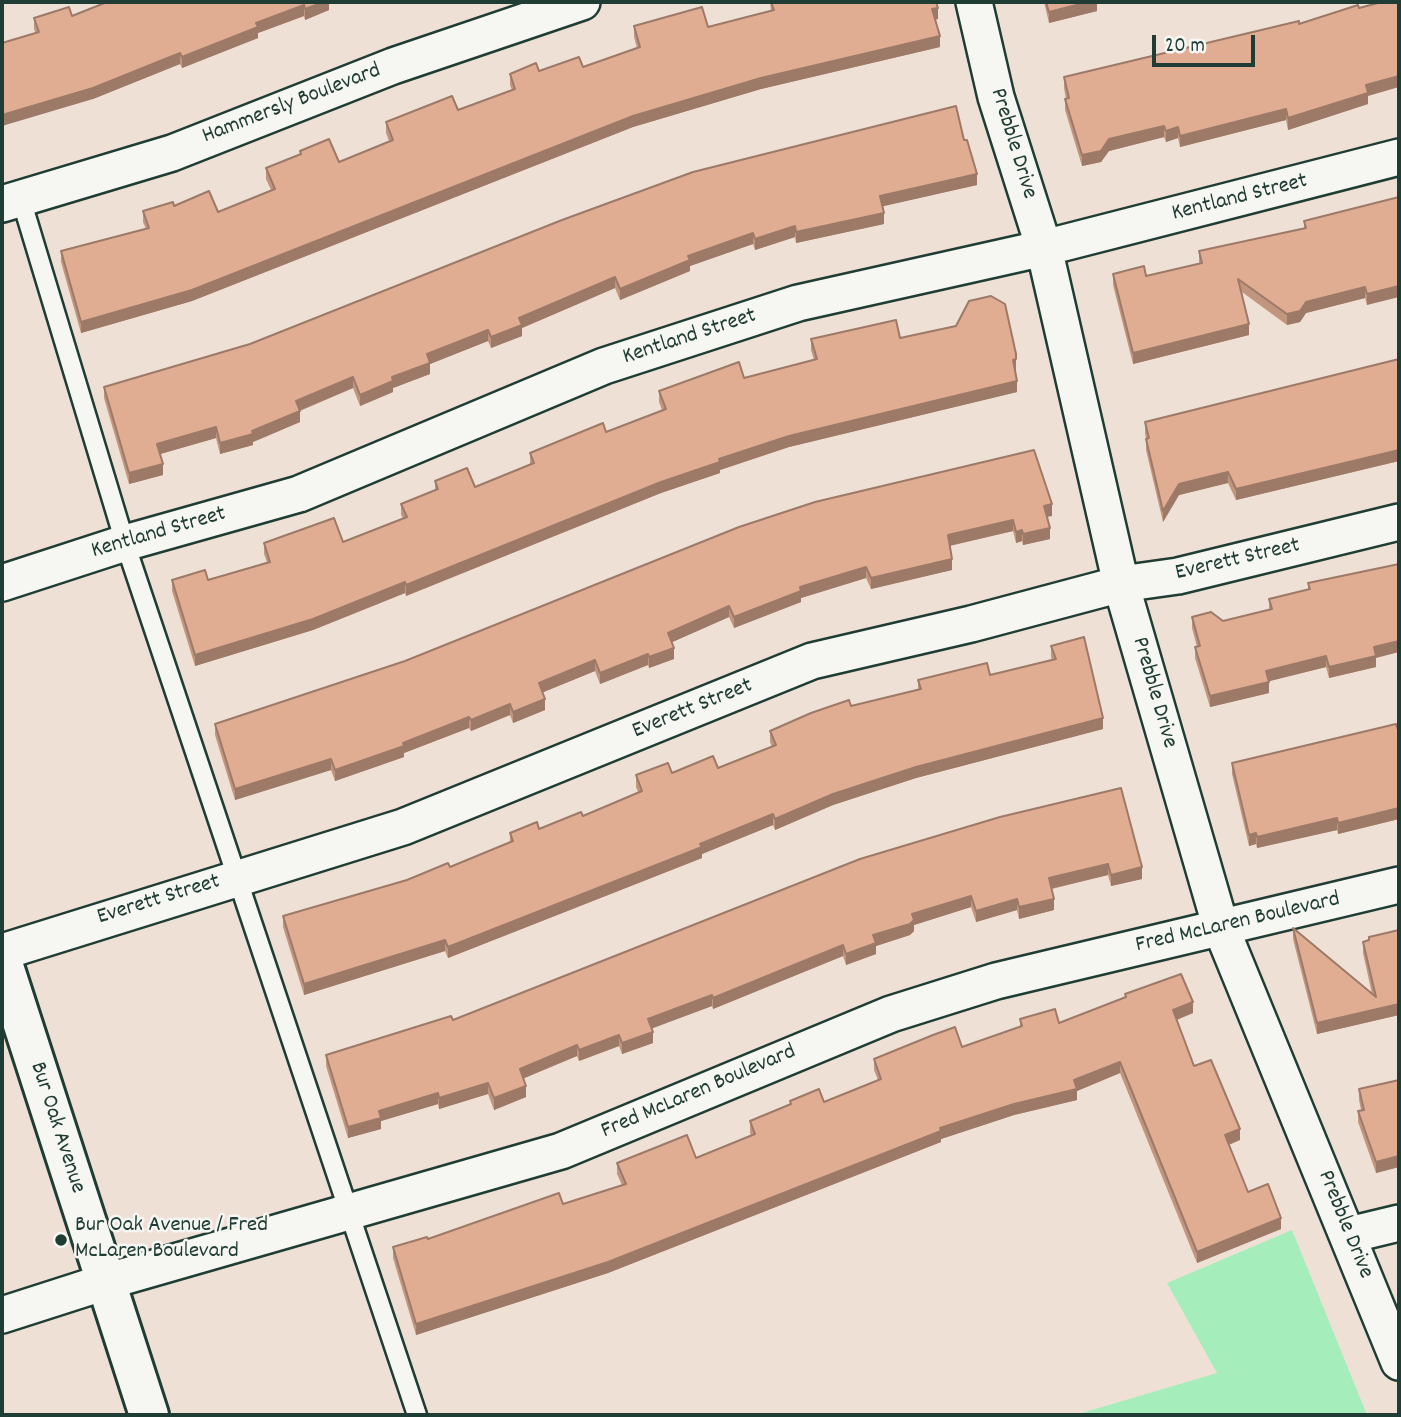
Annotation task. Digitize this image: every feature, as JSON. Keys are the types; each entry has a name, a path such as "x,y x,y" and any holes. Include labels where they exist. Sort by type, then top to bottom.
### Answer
{"street":[{"name":"Hammersly Boulevard","path":"11,201 172,153 393,66 582,2"},
{"name":"Prebble Drive","path":"974,2 996,97 1044,248 1121,584 1221,928 1399,1362"},
{"name":"Kentland Street","path":"2,583 125,543 299,494 617,361 798,303 1044,248 1399,157"},
{"name":"Everett Street","path":"2,952 402,827 812,661 971,624 1121,584 1178,576 1399,522"},
{"name":"Fred McLaren Boulevard","path":"2,1315 105,1282 561,1151 931,999 996,981 1399,885"},
{"name":"Bur Oak Avenue","path":"2,960 149,1415"},
{"path":"1349,1235 1399,1223"}],"lane":[{"path":"11,201 417,1415"}],"green space":[{"path":"1292,1230 1367,1415 1075,1415 1217,1373 1167,1283"}],"building":[{"path":"107,2 324,2 305,9 304,5 256,23 258,27 182,57 180,53 93,88 2,115 2,43 39,32 34,18 69,7 72,16"},
{"path":"771,2 936,2 938,8 932,9 940,36 761,78 633,116 192,290 81,322 61,251 149,228 143,211 173,202 174,206 209,191 218,212 275,189 266,168 329,139 339,162 393,140 386,122 452,96 458,110 515,89 510,74 536,63 539,71 579,57 583,67 640,47 634,26 702,7 708,27 774,10"},
{"path":"1046,2 1088,2 1049,12"},
{"path":"1382,2 1399,2 1399,76 1366,85 1368,93 1288,118 1286,109 1180,136 1178,127 1166,131 1164,126 1109,139 1101,151 1082,155 1065,99 1069,98 1064,77 1299,21 1299,24 1358,5 1359,8"},
{"path":"956,106 964,140 967,140 977,174 880,196 884,213 796,232 795,226 755,239 753,233 688,256 690,260 620,289 615,277 519,318 522,325 491,337 488,330 427,354 430,363 392,377 393,381 360,395 353,377 296,401 300,411 252,431 253,434 220,443 216,427 157,444 163,464 129,473 104,387 250,344 562,220 693,172"},
{"path":"1399,197 1399,286 1367,294 1365,287 1306,302 1300,311 1287,314 1238,279 1249,324 1133,353 1113,274 1144,266 1146,276 1202,263 1199,251 1306,228 1304,221"},
{"path":"991,296 1005,304 1016,354 1016,359 1013,360 1017,381 789,436 719,459 720,462 661,482 406,585 405,582 313,619 195,655 172,580 205,570 208,580 270,562 264,543 334,518 343,542 407,517 401,504 438,489 435,481 467,468 475,487 534,463 530,453 603,423 606,432 666,409 659,391 739,362 744,378 817,359 811,339 896,320 900,338 956,326 969,301"},
{"path":"1399,359 1399,450 1236,489 1228,472 1179,484 1163,511 1146,439 1149,438 1145,422"},
{"path":"1034,450 1052,504 1044,506 1050,528 1023,534 1022,530 1016,532 1013,520 948,535 952,559 871,578 866,567 800,587 801,591 734,617 729,606 668,633 674,648 649,657 648,654 600,673 595,660 539,683 545,699 513,712 510,704 471,720 469,717 403,743 404,746 335,770 331,759 235,789 215,724 405,661 739,527 815,502"},
{"path":"1399,564 1399,641 1374,647 1376,656 1329,667 1326,656 1266,671 1269,682 1210,696 1195,647 1200,646 1192,617 1211,612 1223,621 1272,609 1269,599 1310,589 1308,583"},
{"path":"1084,637 1103,718 916,767 833,794 775,819 773,814 700,844 702,847 448,947 445,940 304,984 283,916 407,880 448,863 450,867 513,841 510,833 537,822 539,829 581,812 583,816 642,791 636,775 668,763 672,773 713,756 718,768 776,745 770,731 811,713 849,700 851,706 921,689 918,680 987,663 990,675 1056,659 1051,646"},
{"path":"1396,724 1399,730 1399,808 1338,823 1337,818 1257,837 1256,833 1249,835 1232,763"},
{"path":"1121,788 1142,867 1111,875 1108,864 1049,878 1054,899 1019,907 1017,899 976,911 971,896 912,914 914,920 910,924 873,935 876,943 846,954 843,945 713,998 712,995 648,1019 653,1032 622,1043 619,1035 579,1050 577,1045 520,1069 526,1086 494,1098 488,1083 439,1098 438,1093 379,1111 381,1118 348,1127 326,1055 451,1016 453,1020 860,859 1000,817"},
{"path":"1293,928 1376,997 1363,942 1369,940 1369,937 1399,930 1399,1004 1317,1023"},
{"path":"1181,974 1193,1002 1173,1010 1194,1066 1211,1060 1240,1129 1225,1135 1248,1192 1268,1184 1281,1218 1197,1252 1120,1062 1074,1080 1077,1089 1014,1104 940,1128 941,1131 608,1262 416,1324 393,1247 427,1237 428,1239 559,1193 563,1204 626,1184 617,1163 687,1135 696,1158 755,1134 750,1121 791,1104 790,1101 819,1089 824,1102 881,1079 874,1059 955,1027 962,1047 1022,1026 1020,1019 1055,1009 1059,1023 1126,997 1125,994"},
{"path":"1399,1080 1399,1156 1376,1162 1358,1111 1364,1110 1359,1089"}],"place":[{"name":"Bur Oak Avenue / Fred McLaren Boulevard","path":"61,1240"}]}
